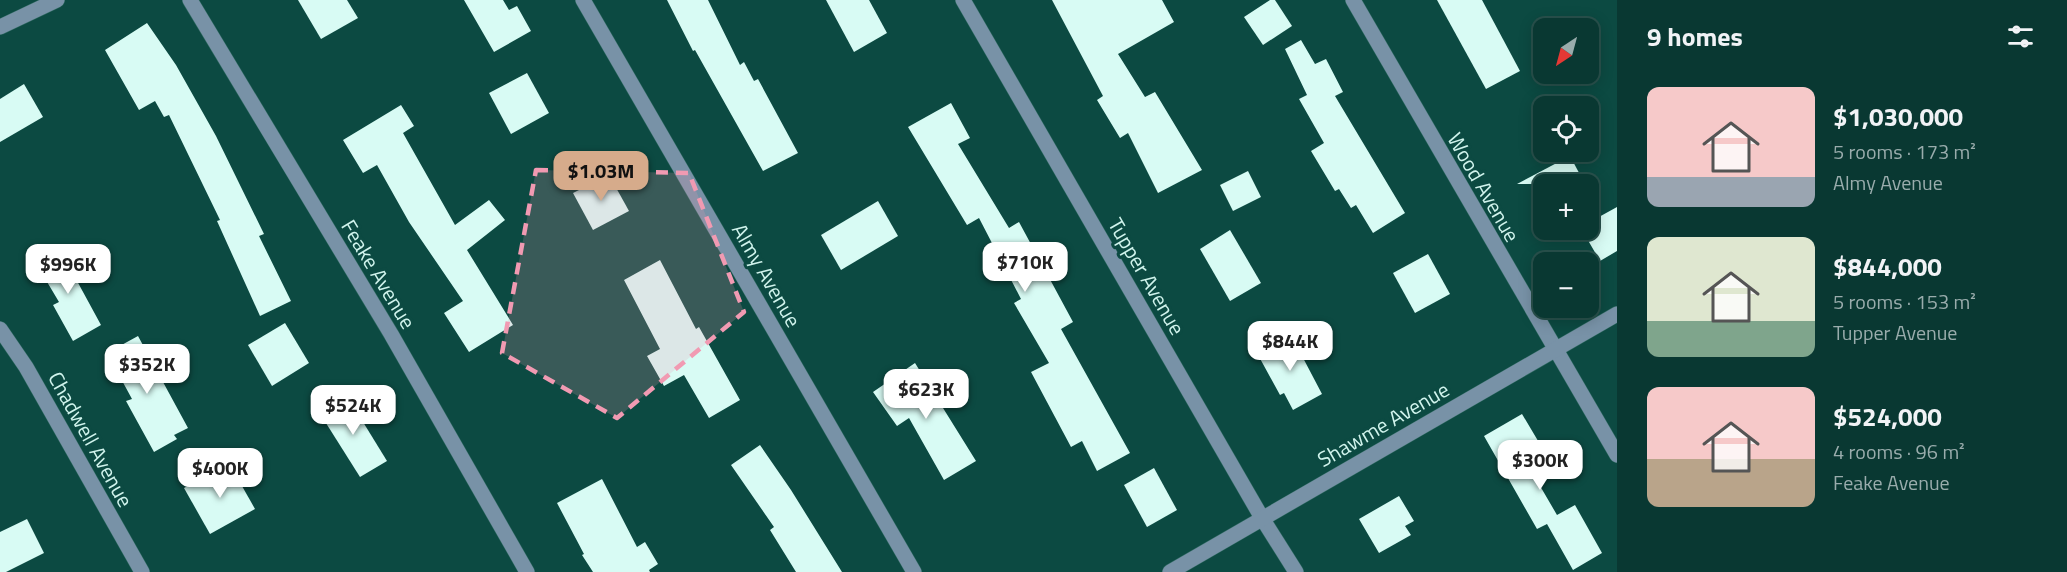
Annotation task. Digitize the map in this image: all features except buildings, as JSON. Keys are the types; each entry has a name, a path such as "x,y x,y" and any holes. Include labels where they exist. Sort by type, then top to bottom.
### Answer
{"street":[{"path":"0,27 57,0"},
{"name":"Feake Avenue","path":"190,0 391,334 526,572"},
{"name":"Almy Avenue","path":"583,0 914,572"},
{"name":"Tupper Avenue","path":"963,0 1262,518 1296,572"},
{"name":"Wood Avenue","path":"1353,0 1617,455"},
{"name":"Shawme Avenue","path":"1170,572 1617,314"},
{"name":"Chadwell Avenue","path":"0,329 27,366 142,572"}],"highlighted area":[{"path":"536,170 689,173 744,312 617,418 502,353"}]}
